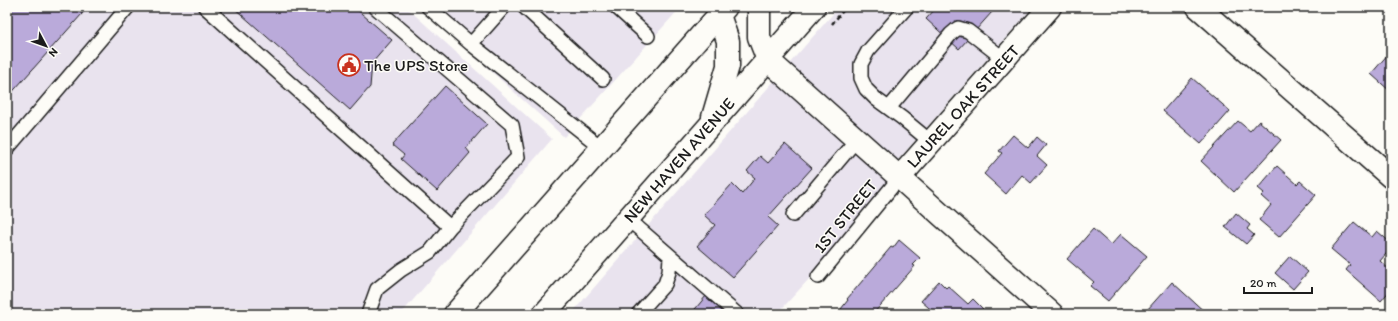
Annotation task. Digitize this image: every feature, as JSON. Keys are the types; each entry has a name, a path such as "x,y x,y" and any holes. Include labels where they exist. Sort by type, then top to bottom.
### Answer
{"main road":[{"path":"759,7 759,37 768,60 900,177"},
{"name":"NEW HAVEN AVENUE","path":"544,314 814,7"},
{"name":"LAUREL OAK STREET","path":"1050,7 900,177 1052,314"},
{"path":"1198,7 1391,177"},
{"path":"710,124 728,66 728,41 718,10"},
{"path":"462,309 602,148 718,10"}],"lane":[{"path":"7,149 128,7"},
{"path":"205,7 450,227"},
{"path":"368,314 377,290 401,270 430,252 450,227 518,157 512,125 375,7"},
{"path":"428,7 471,44 602,148"},
{"path":"471,44 504,7"},
{"path":"524,7 603,79"},
{"path":"616,7 648,36"},
{"path":"907,7 868,51 861,64 861,78 866,89 876,99 931,142"},
{"path":"889,108 951,34 958,28 968,30 1004,59"},
{"path":"793,215 856,139"},
{"name":"1ST STREET","path":"818,277 900,177"},
{"path":"628,218 670,257 737,314"},
{"path":"638,314 665,284 669,272 670,257"}],"shaded area":[{"path":"7,7 406,7 552,139 401,314 7,314"},
{"path":"420,7 681,7 564,137"},
{"path":"839,7 1033,7 898,160 789,64"},
{"path":"774,81 893,187 777,314 571,314"}],"building":[{"path":"7,7 74,7 82,14 7,98"},
{"path":"74,7 88,7 82,14"},
{"path":"233,7 354,7 392,40 372,63 370,87 350,110"},
{"path":"937,7 992,7 990,10 992,12 959,49 926,19"},
{"path":"1389,53 1391,55 1391,92 1371,74"},
{"path":"1192,78 1230,111 1201,144 1163,111"},
{"path":"445,86 487,124 466,148 470,153 437,191 401,159 404,155 392,145"},
{"path":"1238,121 1250,131 1259,121 1281,140 1234,192 1201,161"},
{"path":"1013,135 1028,148 1037,137 1046,145 1037,156 1047,165 1031,183 1022,175 1006,194 984,174 1002,153 999,151"},
{"path":"785,144 812,168 768,217 778,226 733,277 697,246 715,225 704,215 732,184 742,194 755,178 747,171 760,156 768,163"},
{"path":"1277,166 1297,184 1300,181 1316,195 1279,237 1259,220 1271,205 1261,196 1264,193 1258,188"},
{"path":"1236,213 1250,225 1247,229 1254,235 1246,244 1225,227"},
{"path":"1354,222 1372,237 1377,231 1391,243 1391,248 1380,261 1391,271 1391,289 1381,301 1346,270 1350,265 1331,249"},
{"path":"1093,229 1111,245 1121,234 1147,256 1108,301 1090,286 1094,282 1067,259"},
{"path":"899,240 920,258 913,265 915,266 873,314 846,314 841,309 848,300 847,299 891,247 893,248"},
{"path":"1290,256 1308,272 1293,289 1275,273"},
{"path":"939,281 946,288 948,286 968,304 973,299 983,309 980,313 981,314 936,314 921,301"},
{"path":"1172,282 1207,314 1151,314 1147,310"},
{"path":"706,296 726,314 691,314"}],"place":[{"name":"The UPS Store","path":"349,65"}]}
